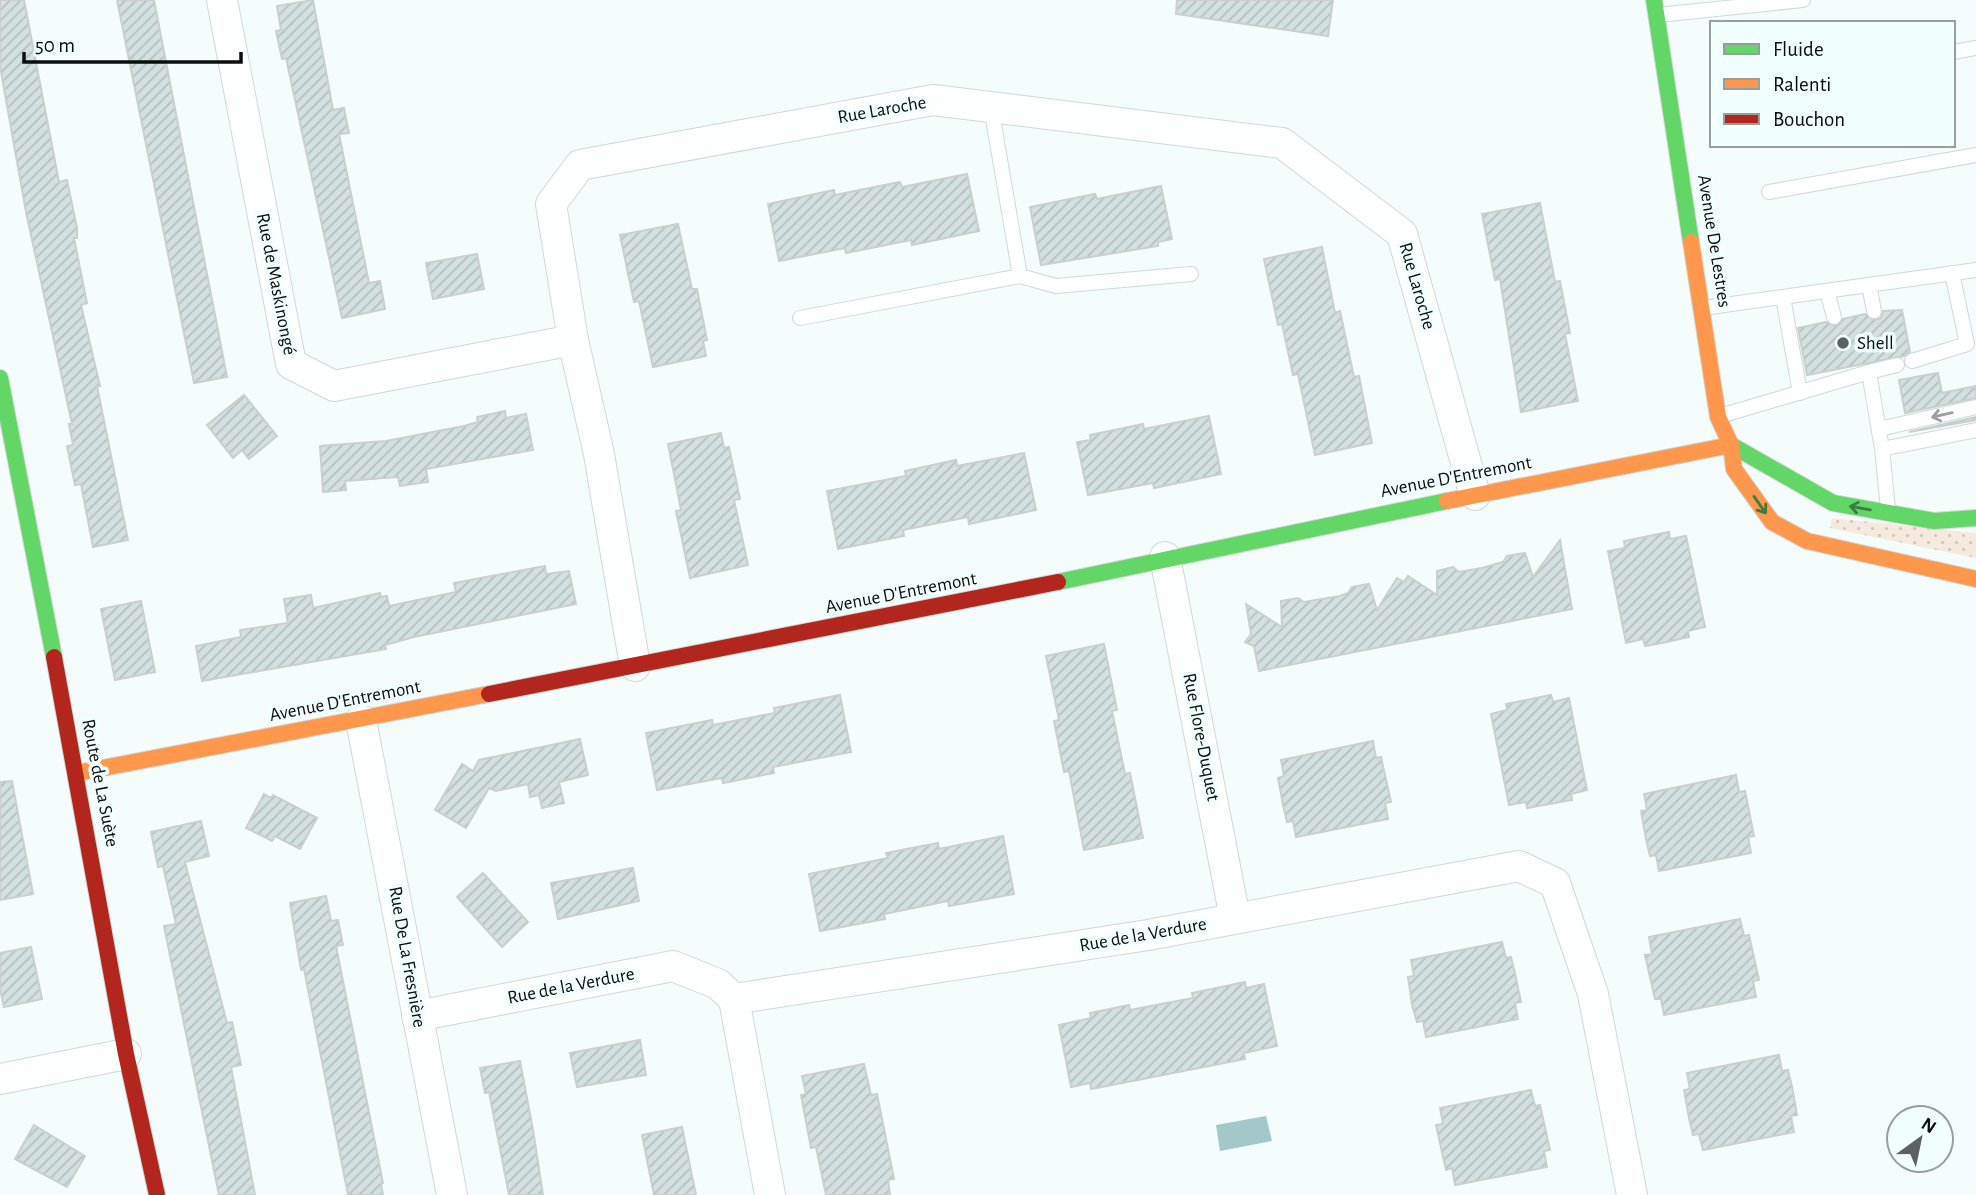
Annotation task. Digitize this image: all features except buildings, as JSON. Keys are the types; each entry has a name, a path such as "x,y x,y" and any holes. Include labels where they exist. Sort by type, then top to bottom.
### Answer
{"main road":[{"name":"Avenue De Lestres","path":"1655,8 1718,416 1731,445 1734,469 1772,522 1807,541 1976,579"},
{"name":"Route de La Suète","path":"0,378 77,773 126,1054 157,1195"},
{"name":"Avenue D'Entremont","path":"77,773 973,601 1165,557 1731,445"},
{"path":"1731,445 1833,503 1934,521 1976,518"}],"street":[{"name":"Rue de Maskinongé","path":"222,0 291,364 334,386 573,340"},
{"name":"Rue Laroche","path":"635,666 599,454 573,340 551,204 580,166 933,100 1282,143 1402,234 1475,495"},
{"name":"Rue Flore-Duquet","path":"1165,557 1235,918"},
{"name":"Rue De La Fresnière","path":"361,720 452,1195"},
{"name":"Rue de la Verdure","path":"417,1016 673,966 718,984 734,999 1148,935 1519,866 1555,883 1593,994 1632,1195"},
{"path":"734,999 770,1195"},
{"path":"0,1079 126,1054"}],"lane":[{"path":"1655,8 1803,0"},
{"path":"1955,52 1976,48"},
{"path":"991,107 1020,276"},
{"path":"1769,192 1976,155"},
{"path":"1703,308 1976,270"},
{"path":"1912,361 1967,344 1952,273"},
{"path":"800,318 1020,276 1056,286 1191,274"},
{"path":"1869,285 1874,311"},
{"path":"1828,291 1834,317"},
{"path":"1783,297 1800,393"},
{"path":"1718,416 1847,379 1887,363"},
{"path":"1844,364 1847,379"},
{"path":"1869,372 1882,449 1888,513"},
{"path":"1879,429 1976,407"},
{"path":"1882,449 1976,430"}],"shaded area":[{"path":"1832,518 1976,533 1976,558 1830,528"}],"water":[{"path":"1266,1116 1272,1141 1220,1151 1216,1125"}],"traffic: fast":[{"path":"1654,0 1691,242"},
{"path":"0,378 54,657"},
{"path":"1731,445 1833,503 1934,521 1976,518"},
{"path":"1058,582 1447,501"}],"traffic: slow":[{"path":"1447,501 1731,445 1718,417 1691,242"},
{"path":"1731,445 1734,469 1772,522 1807,541 1976,579"},
{"path":"77,773 489,694"}],"traffic: jam":[{"path":"489,694 1058,582"},
{"path":"54,657 126,1054 157,1195"}],"place":[{"name":"Shell","path":"1843,343"}]}
